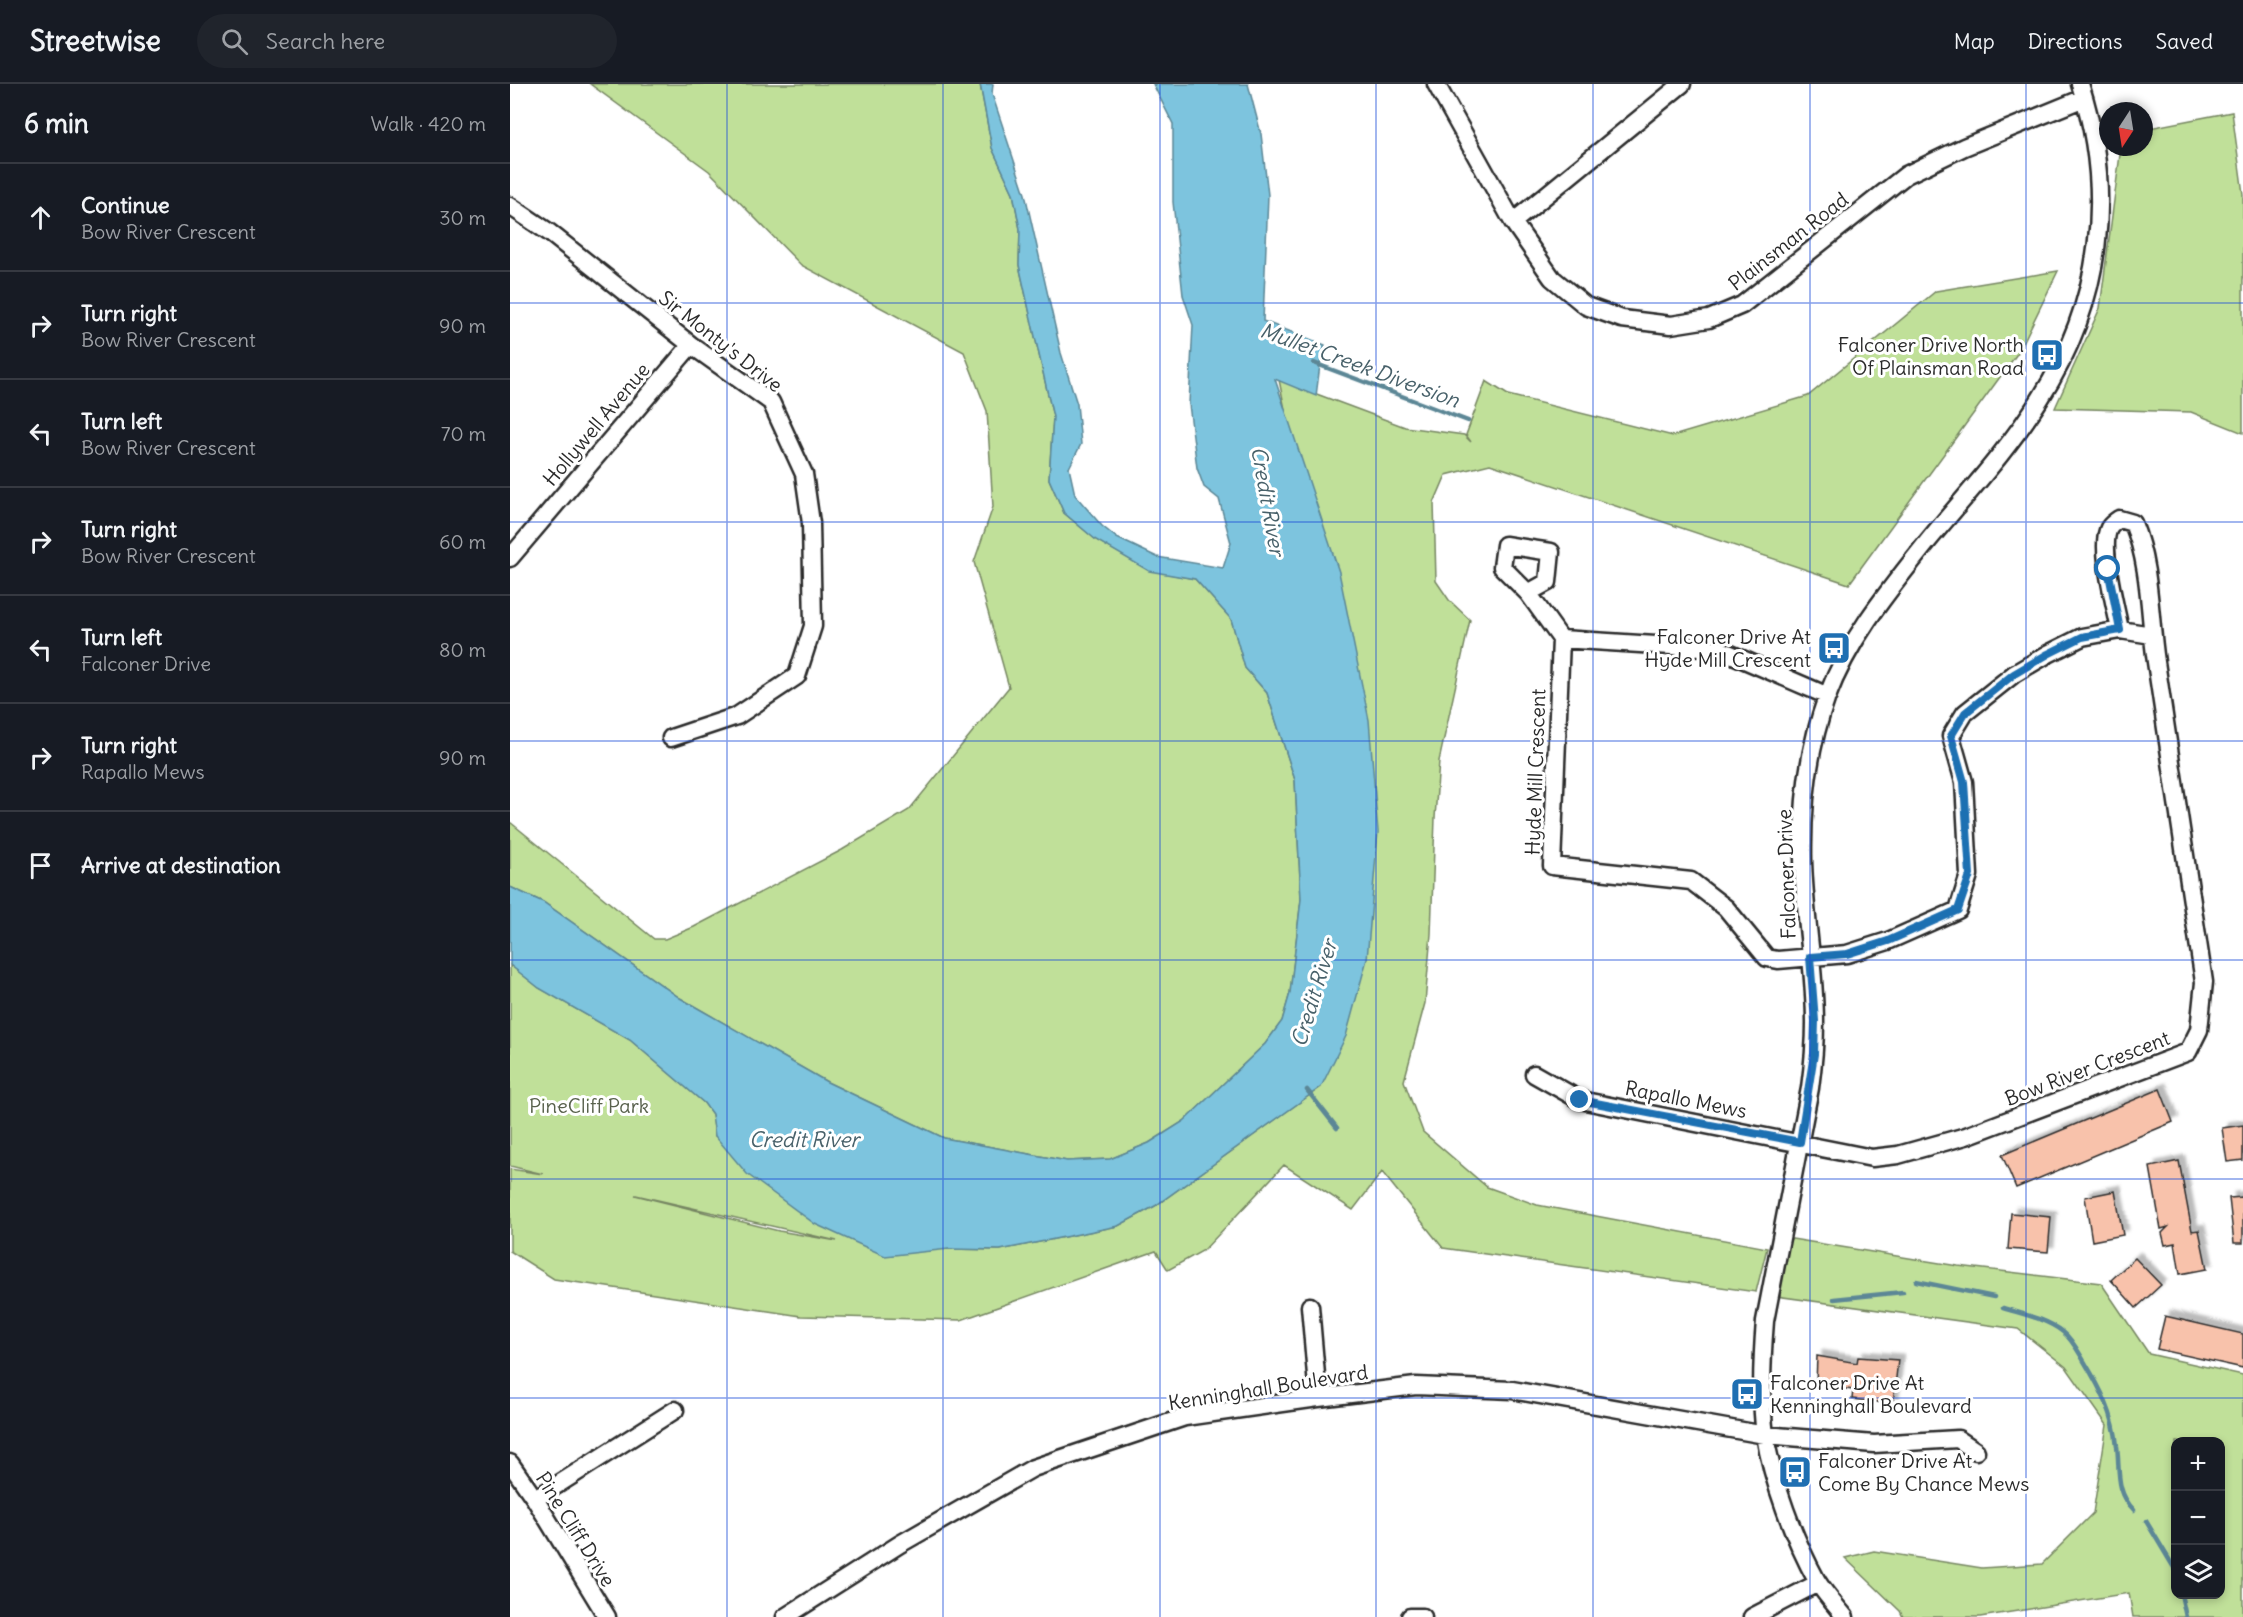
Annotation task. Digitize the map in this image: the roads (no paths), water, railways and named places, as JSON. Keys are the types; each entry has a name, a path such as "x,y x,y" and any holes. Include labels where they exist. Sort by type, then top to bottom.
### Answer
{"street":[{"name":"Plainsman Road","path":"1437,84 1513,222 1552,279 1586,306 1622,319 1671,325 1709,319 1742,305 1906,176 2082,91"},
{"path":"1513,222 1682,84"},
{"name":"Falconer Drive","path":"1845,1617 1818,1583 1788,1515 1765,1435 1762,1357 1765,1321 1800,1142 1814,1054 1815,1021 1803,862 1803,817 1812,748 1828,696 1860,631 1882,598 2010,440 2040,399 2062,360 2081,312 2093,267 2098,231 2100,194 2095,141 2082,91"},
{"name":"Sir Monty's Drive","path":"510,206 550,233 691,345 771,402 804,474 811,523 813,626 797,676 737,716 671,738"},
{"name":"Hollywell Avenue","path":"510,558 691,345"},
{"name":"Bow River Crescent","path":"1800,1142 1872,1158 1898,1155 1966,1136 2188,1052 2199,1030 2204,982 2152,635 2146,576 2139,538 2133,523 2119,519 2109,527 2106,540 2108,569 2120,630"},
{"path":"1528,593 1561,639 1719,650 1828,696"},
{"path":"1810,957 1847,954 1888,941 1958,910 1970,875 1964,782 1951,736 1965,713 2014,674 2082,637 2120,630 2152,635"},
{"name":"Hyde Mill Crescent","path":"1561,639 1552,866 1692,880 1726,908 1767,958 1778,960 1810,957"},
{"name":"Rapallo Mews","path":"1534,1074 1580,1100 1800,1142"},
{"path":"1310,1306 1318,1398"},
{"name":"Kenninghall Boulevard","path":"784,1617 900,1544 1033,1468 1185,1417 1318,1398 1416,1386 1512,1390 1765,1435 1874,1444 1958,1439 1976,1451"},
{"path":"535,1500 675,1410"},
{"name":"Pine Cliff Drive","path":"510,1463 607,1617"},
{"path":"1752,1617 1818,1583"},
{"path":"1410,1617 1423,1617"}],"water":[{"name":"Credit River","path":"980,84 993,84 992,94 1025,194 1061,353 1077,404 1081,444 1069,468 1075,495 1102,526 1117,538 1157,557 1223,568 1231,543 1219,499 1204,487 1197,468 1189,404 1193,325 1183,295 1173,202 1173,124 1153,84 1248,84 1261,134 1268,195 1263,321 1325,345 1316,396 1275,379 1339,572 1369,720 1378,832 1367,959 1346,1036 1321,1087 1155,1206 1118,1226 1000,1250 949,1249 885,1256 815,1224 747,1174 715,1136 712,1114 704,1103 630,1040 539,988 510,965 510,887 543,902 680,998 827,1082 944,1138 1067,1161 1110,1159 1149,1143 1184,1121 1265,1044 1282,1021 1290,993 1301,899 1295,780 1267,693 1245,668 1231,619 1195,579 1149,571 1096,540 1064,513 1049,479 1053,417 1019,265 1020,229 1013,193 992,148"}],"waterway":[{"name":"Mullet Creek Diversion","path":"1314,363 1468,421"},
{"path":"1307,1090 1337,1128"},
{"path":"1916,1281 1994,1297"},
{"path":"1834,1299 1903,1292"},
{"path":"2003,1308 2057,1327 2075,1345 2110,1412 2121,1488 2134,1510"},
{"path":"2146,1521 2171,1563"},
{"path":"2182,1599 2186,1617"}],"place":[{"name":"Falconer Drive North Of Plainsman Road","path":"2047,355"},
{"name":"Falconer Drive At Hyde Mill Crescent","path":"1834,648"},
{"name":"Falconer Drive At Kenninghall Boulevard","path":"1747,1394"},
{"name":"Falconer Drive At Come By Chance Mews","path":"1795,1472"}],"park label":[{"name":"PineCliff Park","path":"589,1105"}]}
